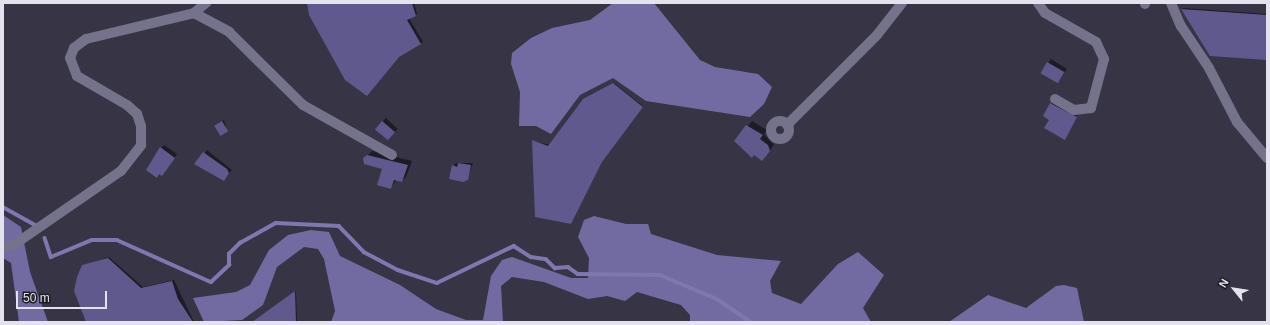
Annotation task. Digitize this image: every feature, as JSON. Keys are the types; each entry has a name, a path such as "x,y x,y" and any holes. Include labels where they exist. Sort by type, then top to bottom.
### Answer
{"street":[{"path":"3,248 15,244 121,171 141,145 141,126 136,114 127,105 77,76 70,58 74,48 86,40 194,13 206,3"},
{"path":"787,125 877,35 902,3"},
{"path":"1038,3 1046,13 1096,42 1104,59 1091,108 1074,110 1055,99"},
{"path":"1171,3 1237,122 1267,158"},
{"path":"194,13 229,32 303,105 392,155"}],"shaded area":[{"path":"613,3 654,3 700,60 715,67 758,74 772,87 764,104 750,117 646,101 613,78 580,95 551,134 536,126 519,126 520,92 511,64 512,53 531,38 552,28 590,20"},
{"path":"3,215 21,227 30,272 48,322 19,322 11,263 3,258"},
{"path":"594,216 626,224 648,224 651,234 717,255 781,261 770,281 772,293 801,304 838,264 858,252 884,275 863,308 871,322 690,322 690,315 681,305 637,292 625,301 607,296 588,299 544,282 512,277 501,286 503,322 331,322 335,311 324,259 318,249 304,247 277,267 263,305 242,320 204,322 193,298 236,292 250,285 269,250 288,235 311,230 329,232 340,256 400,285 436,309 466,320 483,320 491,276 502,260 512,257 571,278 588,278 589,258 578,237 584,220"},
{"path":"1064,285 1077,288 1084,322 949,322 988,295 1026,308 1056,286"}],"building":[{"path":"307,3 412,3 416,16 407,20 421,44 399,57 367,96 345,80 309,15"},
{"path":"1181,9 1267,15 1267,60 1210,56"},
{"path":"1047,62 1064,72 1058,83 1040,73"},
{"path":"613,83 643,107 602,162 571,224 535,217 532,140 548,146 583,99"},
{"path":"1050,103 1077,117 1065,140 1044,128 1049,120 1043,116"},
{"path":"222,121 228,131 220,136 214,126"},
{"path":"382,121 395,132 388,140 375,129"},
{"path":"746,125 763,135 760,139 768,145 770,151 762,161 754,155 752,158 734,141"},
{"path":"160,147 175,158 162,176 159,174 157,178 146,170"},
{"path":"203,152 227,169 229,173 224,181 194,164"},
{"path":"367,155 408,165 402,182 394,180 391,189 377,185 382,169 364,164 363,158"},
{"path":"458,163 471,165 468,180 463,182 449,179 452,165 457,167"},
{"path":"108,258 141,288 172,281 178,299 193,322 86,322 74,291 77,277 82,265"},
{"path":"295,291 296,322 252,322"}],"waterway":[{"path":"3,207 35,225"},
{"path":"45,238 51,257 92,240 117,240 211,282 229,265 229,254 240,243 276,223 339,226 364,252 398,270 437,283 514,246 531,257 546,259 555,268 568,267 578,274 660,275 717,299 751,322"}]}
